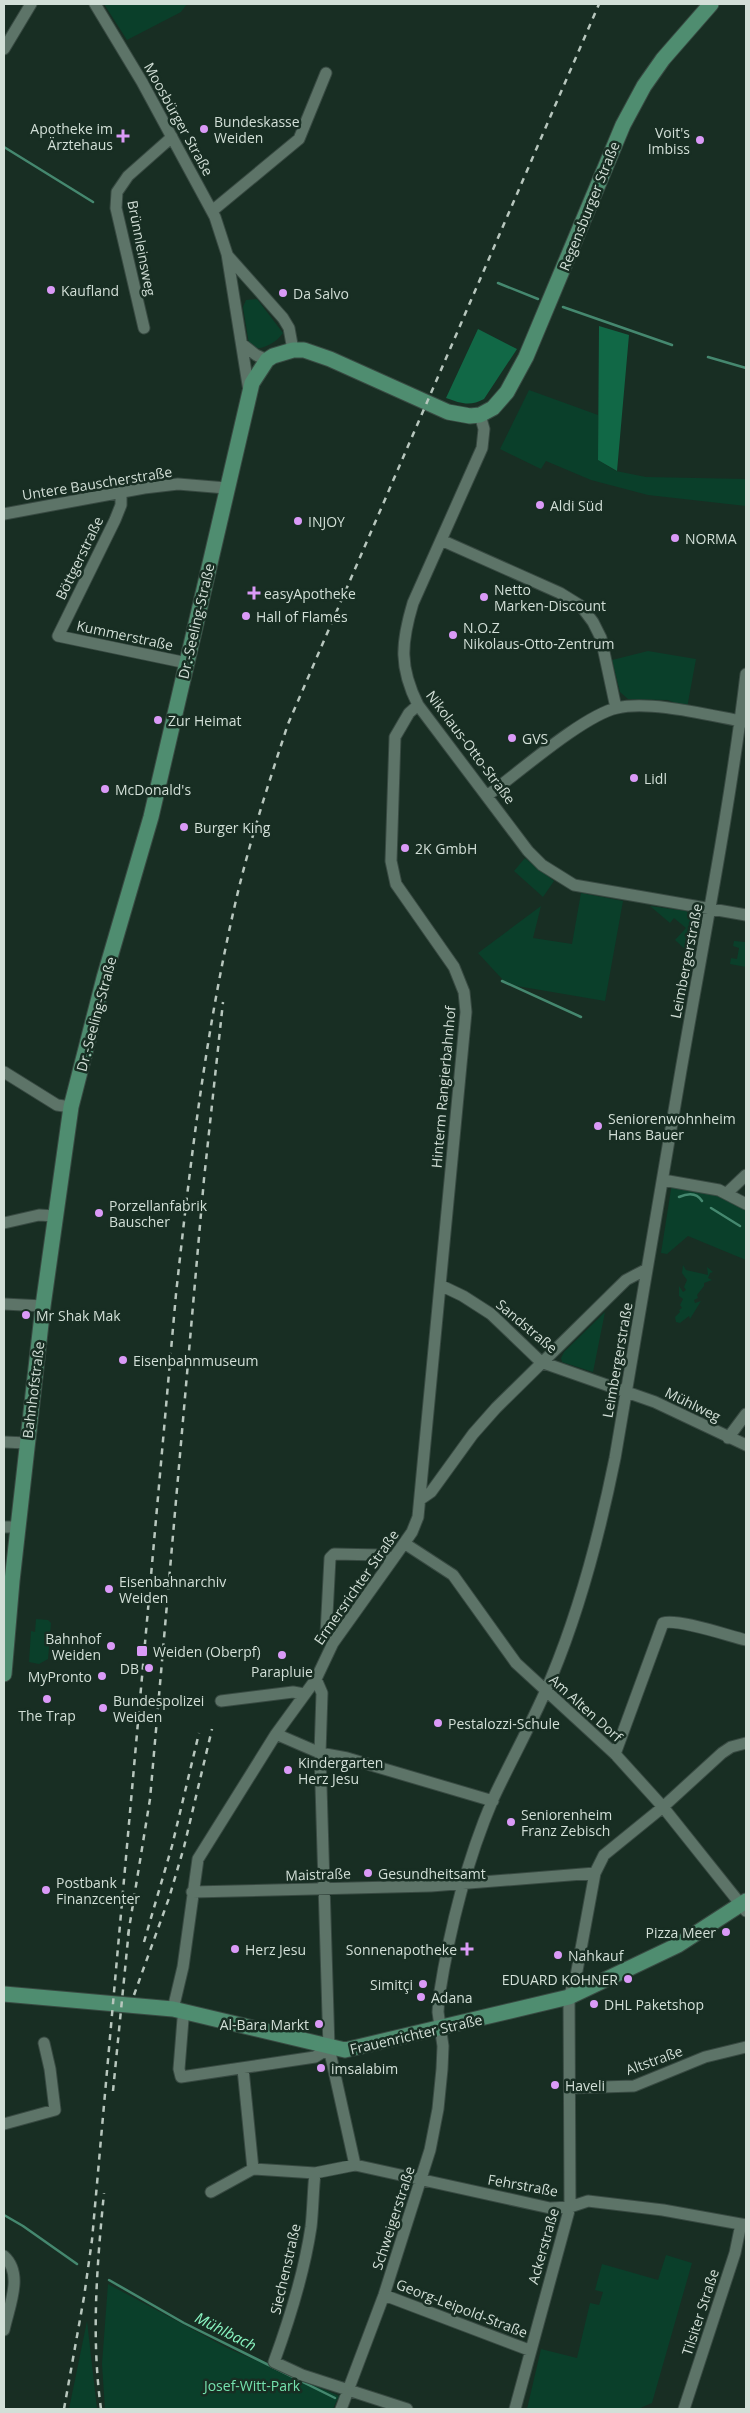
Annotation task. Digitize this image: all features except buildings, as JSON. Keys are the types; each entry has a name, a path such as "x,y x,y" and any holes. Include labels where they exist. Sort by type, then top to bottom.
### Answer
{"main road":[{"name":"Regensburger Straße","path":"480,415 493,408 507,392 526,357 618,135 644,86 663,59 711,4"},
{"path":"267,360 292,350 316,353 448,412 470,416 480,415"},
{"name":"Dr.-Seeling-Straße","path":"71,1107 104,978 151,817 226,488 252,383 267,360"},
{"name":"Bahnhofstraße","path":"4,1674 11,1527 27,1443 43,1306 71,1107"},
{"name":"Frauenrichter Straße","path":"4,1994 178,2014 345,2050 569,1997 678,1945 745,1905"}],"street":[{"path":"4,49 31,4"},
{"name":"Moosbürger Straße","path":"95,4 172,137 212,211 227,254 250,393"},
{"path":"212,211 299,139 326,73"},
{"name":"Brünnleinsweg","path":"144,328 116,208 117,192 137,166 172,137"},
{"name":"Moosbürger Straße","path":"227,254 283,318 289,328 292,350"},
{"path":"242,344 256,355 267,360"},
{"name":"Nikolaus-Otto-Straße","path":"480,415 484,429 482,448 413,603 405,636 405,670 408,685 418,705 488,795 528,851 559,877 574,885 746,915"},
{"name":"Untere Bauscherstraße","path":"4,514 121,492 178,484 226,488"},
{"name":"Böttgerstraße","path":"58,636 115,520 121,505 121,492"},
{"path":"441,540 560,593 581,606 593,622 601,638 616,708"},
{"name":"Kummerstraße","path":"58,636 187,663"},
{"name":"Leimbergerstraße","path":"440,2028 438,2012 441,1983 464,1884 493,1801 553,1674 583,1590 604,1511 743,721 746,674"},
{"name":"Hinterm Rangierbahnhof","path":"418,705 409,712 395,737 391,861 396,884 454,967 464,992 466,1012 422,1499"},
{"path":"488,795 582,726 616,708 653,706 743,721"},
{"path":"4,1072 57,1105 71,1107"},
{"path":"727,1193 746,1175"},
{"path":"663,1180 719,1190 746,1204"},
{"path":"4,1224 39,1215 55,1216"},
{"name":"Ermersrichter Straße","path":"243,2069 181,2077 179,2069 178,2014 192,1892 198,1859 276,1734 316,1679 333,1644 394,1560 418,1518 422,1499 431,1492 473,1434 541,1362 626,1280 647,1269"},
{"name":"Sandstraße","path":"440,1285 463,1296 490,1314 541,1362 626,1392"},
{"path":"4,1304 43,1306"},
{"name":"Mühlweg","path":"626,1392 655,1402 746,1446"},
{"path":"728,1438 746,1414"},
{"path":"4,1442 27,1443"},
{"name":"Am Alten Dorf","path":"404,1543 453,1575 505,1650 545,1691 615,1754 663,1807 745,1905"},
{"path":"333,1644 326,1634 330,1558 334,1554 381,1555 394,1560"},
{"path":"615,1754 663,1623 670,1622 690,1626 746,1640"},
{"path":"211,2192 253,2169 315,2173 355,2166 329,2048 320,1753 322,1693 316,1679"},
{"path":"221,1700 293,1692 304,1694"},
{"path":"276,1734 320,1753 347,1758 493,1801"},
{"path":"595,1873 604,1855 663,1807 722,1753 731,1747 746,1743"},
{"name":"Maistraße","path":"192,1892 464,1884 595,1873"},
{"name":"Ackerstraße","path":"515,2409 529,2350 570,2207 569,1997 576,1976 595,1873"},
{"name":"Schweigerstraße","path":"341,2409 384,2295 422,2181 438,2109 442,2069 440,2028"},
{"path":"8,2123 55,2110 50,2069 44,2044"},
{"name":"Altstraße","path":"570,2088 634,2086 705,2057 746,2047"},
{"path":"253,2169 243,2069 315,2056 329,2048"},
{"name":"Fehrstraße","path":"355,2166 550,2208 570,2207 588,2201 663,2210 744,2224"},
{"name":"Siechenstraße","path":"315,2173 311,2226 304,2267 274,2362 302,2376 349,2390"},
{"name":"Tilsiter Straße","path":"684,2409 744,2224"},
{"path":"4,2256 13,2266 16,2277 4,2330"},
{"name":"Georg-Leipold-Straße","path":"384,2295 529,2350"},
{"path":"349,2390 408,2409"}],"green space":[{"path":"104,4 187,4 181,12 127,40"},
{"path":"257,299 283,333 269,345 252,349 249,344 243,307 246,300"},
{"path":"599,326 629,335 617,471 598,460"},
{"path":"478,329 517,349 484,399 470,404 460,403 446,398"},
{"path":"529,390 598,415 598,460 616,471 646,477 746,479 746,506 648,495 591,480 546,461 541,469 500,449"},
{"path":"648,651 696,659 687,708 668,700 628,699 620,692 612,660"},
{"path":"525,858 554,881 543,897 514,871"},
{"path":"581,893 623,901 605,1001 517,986 503,980 478,953 541,906 533,938 572,944"},
{"path":"650,906 686,911 696,921 690,950 685,949 675,940 686,928 674,918 670,923"},
{"path":"746,936 746,967 730,964 731,958 737,959 739,948 733,946 734,941 745,942"},
{"path":"672,1183 719,1194 746,1206 746,1260 688,1236 667,1254 661,1253"},
{"path":"683,1265 686,1270 708,1275 707,1267 713,1272 710,1273 708,1278 712,1280 704,1283 704,1286 697,1295 698,1298 694,1300 695,1303 701,1301 690,1319 689,1316 680,1323 676,1322 675,1317 682,1308 680,1305 683,1299 679,1296 679,1286 683,1292 686,1290 684,1287 687,1280 682,1273"},
{"path":"605,1312 593,1372 562,1362 561,1358 564,1352"},
{"path":"36,1619 48,1620 51,1623 48,1659 39,1664 29,1662 31,1631 35,1632"},
{"path":"666,2255 692,2263 652,2403 638,2409 527,2409 541,2349 577,2358 590,2303 599,2305 603,2292 595,2290 602,2264 658,2280"},
{"name":"Josef-Witt-Park","path":"108,2284 227,2348 339,2396 333,2409 105,2409 102,2364"},
{"path":"87,2321 97,2409 69,2409"}],"waterway":[{"path":"4,147 93,202"},
{"path":"498,283 538,299"},
{"path":"563,307 672,345"},
{"path":"708,357 746,368"},
{"path":"502,981 581,1017"},
{"path":"679,1197 692,1194 698,1196 702,1201"},
{"path":"711,1208 740,1226"},
{"name":"Mühlbach","path":"4,2215 77,2264"},
{"name":"Mühlbach","path":"109,2280 184,2323 335,2398"}],"railway":[{"path":"64,2409 92,2240 181,1246 207,1053 234,909 252,839 288,724 599,4"},
{"path":"128,1935 150,1799 204,1179 223,1002"},
{"path":"134,1995 169,1898 184,1847 212,1729"},
{"path":"144,1942 172,1846 199,1733"},
{"path":"113,2091 129,1929"},
{"path":"101,2409 96,2355 96,2301 104,2193"}],"place":[{"name":"Bundeskasse Weiden","path":"204,129"},
{"name":"Apotheke im Ärztehaus","path":"123,136"},
{"name":"Voit's Imbiss","path":"700,140"},
{"name":"Kaufland","path":"51,290"},
{"name":"Da Salvo","path":"283,293"},
{"name":"Aldi Süd","path":"540,505"},
{"name":"INJOY","path":"298,521"},
{"name":"NORMA","path":"675,538"},
{"name":"easyApotheke","path":"254,593"},
{"name":"Netto Marken-Discount","path":"484,597"},
{"name":"Hall of Flames","path":"246,616"},
{"name":"N.O.Z Nikolaus-Otto-Zentrum","path":"453,635"},
{"name":"Zur Heimat","path":"158,720"},
{"name":"GVS","path":"512,738"},
{"name":"Lidl","path":"634,778"},
{"name":"McDonald's","path":"105,789"},
{"name":"Burger King","path":"184,827"},
{"name":"2K GmbH","path":"405,848"},
{"name":"Seniorenwohnheim Hans Bauer","path":"598,1126"},
{"name":"Porzellanfabrik Bauscher","path":"99,1213"},
{"name":"Mr Shak Mak","path":"26,1315"},
{"name":"Eisenbahnmuseum","path":"123,1360"},
{"name":"Eisenbahnarchiv Weiden","path":"109,1589"},
{"name":"Bahnhof Weiden","path":"111,1646"},
{"name":"Weiden (Oberpf)","path":"142,1651"},
{"name":"Parapluie","path":"282,1655"},
{"name":"DB","path":"149,1668"},
{"name":"MyPronto","path":"102,1676"},
{"name":"The Trap","path":"47,1699"},
{"name":"Bundespolizei Weiden","path":"103,1708"},
{"name":"Pestalozzi-Schule","path":"438,1723"},
{"name":"Kindergarten Herz Jesu","path":"288,1770"},
{"name":"Seniorenheim Franz Zebisch","path":"511,1822"},
{"name":"Gesundheitsamt","path":"368,1873"},
{"name":"Postbank Finanzcenter","path":"46,1890"},
{"name":"Pizza Meer","path":"726,1932"},
{"name":"Herz Jesu","path":"235,1949"},
{"name":"Sonnenapotheke","path":"467,1949"},
{"name":"Nahkauf","path":"558,1955"},
{"name":"EDUARD KOHNER","path":"628,1979"},
{"name":"Simitçi","path":"423,1984"},
{"name":"Adana","path":"421,1997"},
{"name":"DHL Paketshop","path":"594,2004"},
{"name":"Al-Bara Markt","path":"319,2024"},
{"name":"imsalabim","path":"321,2068"},
{"name":"Haveli","path":"555,2085"}]}
